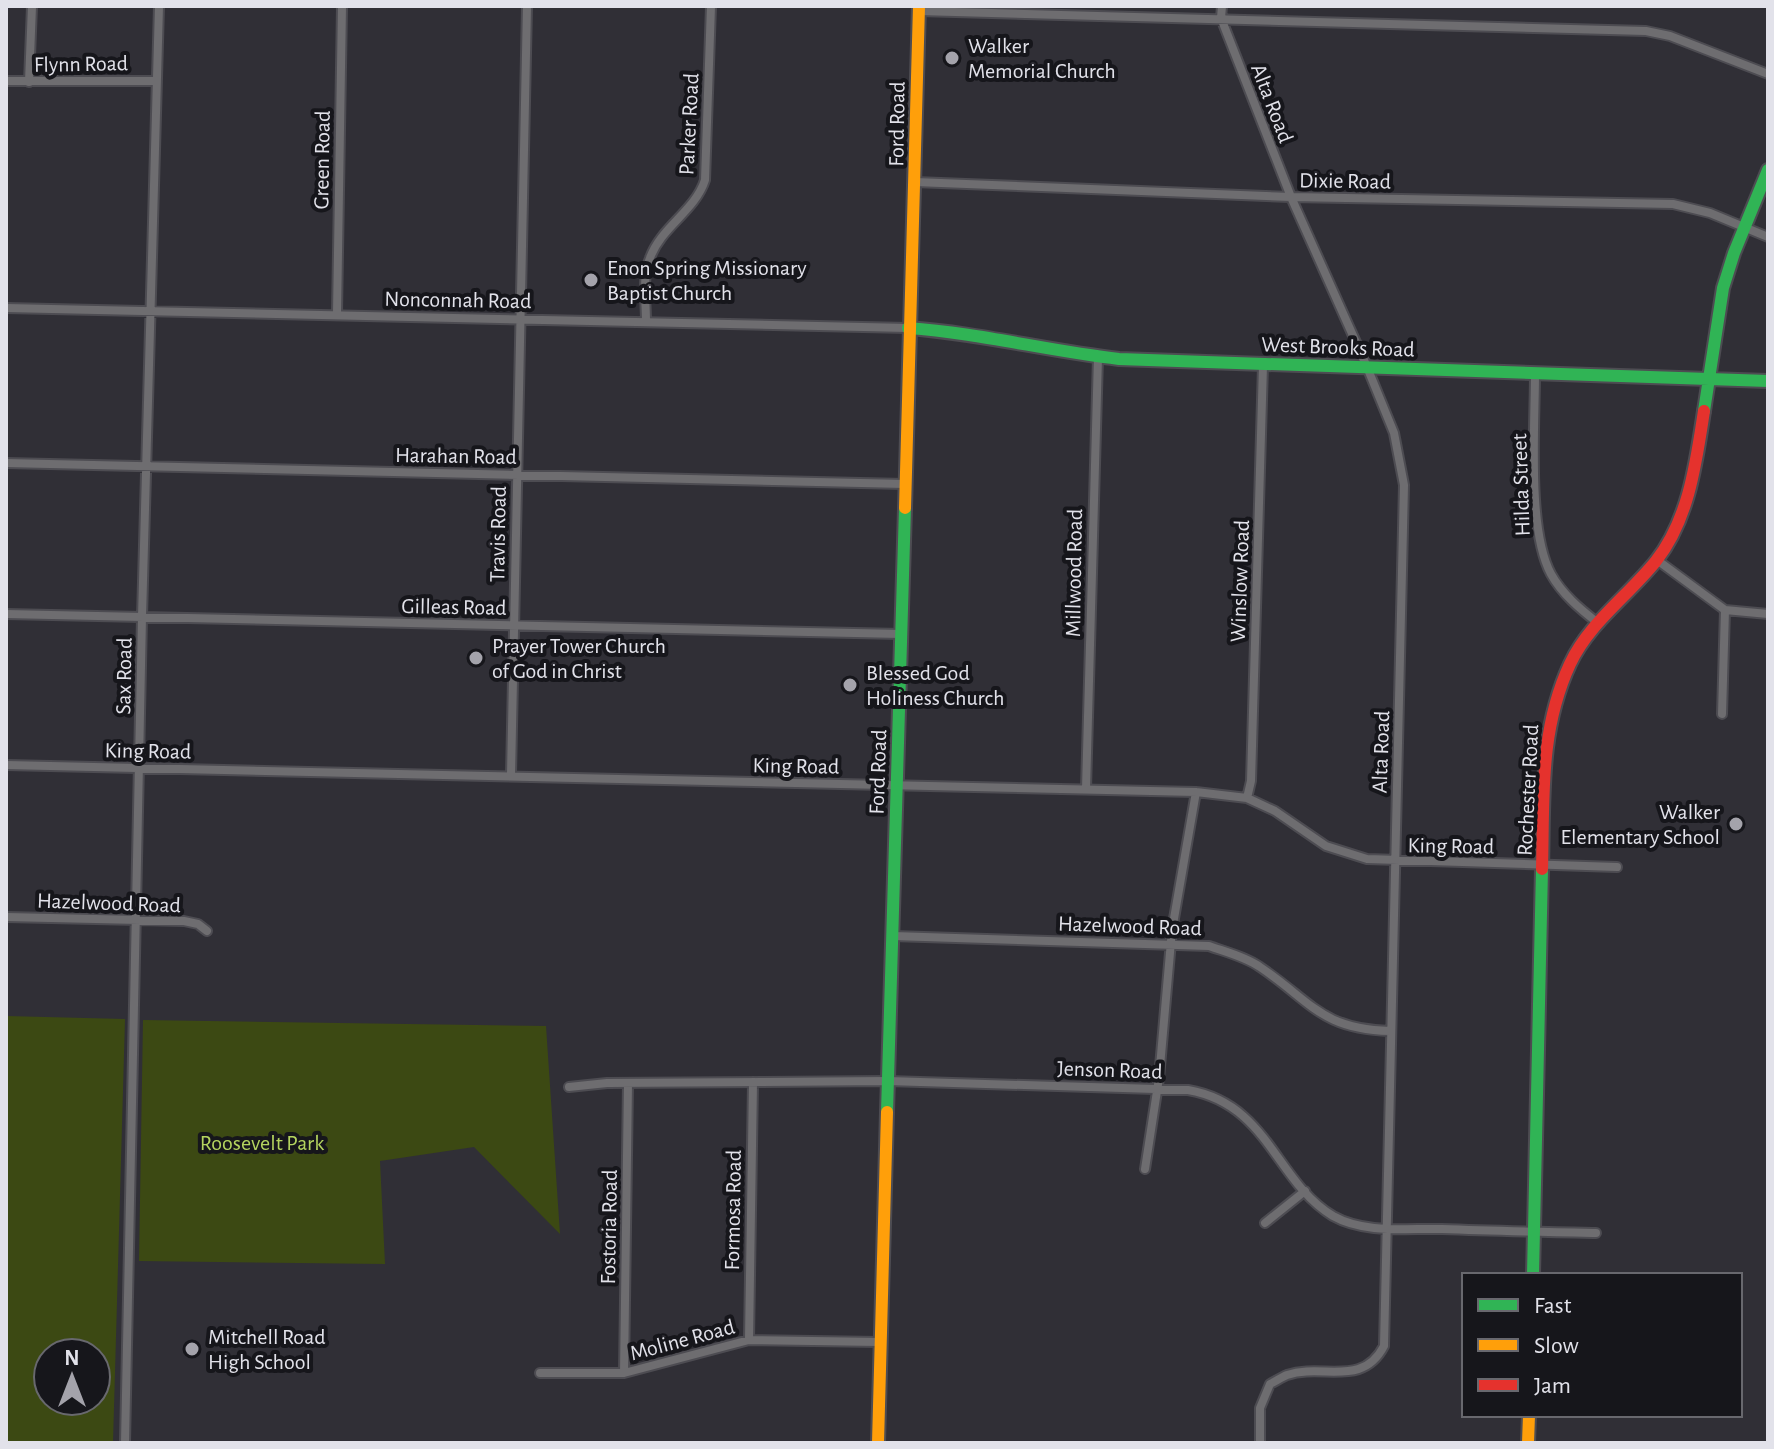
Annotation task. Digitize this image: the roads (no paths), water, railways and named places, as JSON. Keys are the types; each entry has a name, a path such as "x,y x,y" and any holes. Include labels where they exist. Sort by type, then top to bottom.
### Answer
{"street":[{"path":"29,82 32,6"},
{"name":"Sax Road","path":"125,1443 149,311 159,6"},
{"name":"Green Road","path":"337,314 342,6"},
{"name":"Travis Road","path":"511,775 527,6"},
{"name":"Parker Road","path":"646,322 646,271 651,254 663,235 700,193 705,180 711,6"},
{"name":"Alta Road","path":"1222,6 1221,18 1291,197 1394,433 1404,485 1384,1346 1377,1359 1361,1369 1289,1374 1270,1384 1260,1408 1260,1443"},
{"path":"919,8 1646,31 1670,36 1768,74"},
{"name":"Ford Road","path":"878,1443 919,8"},
{"name":"Flynn Road","path":"6,81 156,81"},
{"name":"Rochester Road","path":"1533,1273 1546,744 1550,715 1571,661 1598,623 1657,560 1687,501 1711,380 1711,358 1723,288 1768,170"},
{"name":"Dixie Road","path":"915,182 1291,197 1673,204 1710,213 1768,237"},
{"name":"Nonconnah Road","path":"6,308 908,328"},
{"name":"West Brooks Road","path":"908,328 980,335 1098,357 1768,381"},
{"name":"Millwood Road","path":"1086,789 1098,357"},
{"name":"Winslow Road","path":"1247,798 1251,781 1263,365"},
{"name":"Hilda Street","path":"1535,373 1539,542 1555,581 1574,603 1598,623"},
{"name":"Harahan Road","path":"6,463 905,484"},
{"path":"1657,560 1725,610 1768,614"},
{"path":"1722,714 1725,610"},
{"name":"Gilleas Road","path":"6,614 901,634"},
{"name":"King Road","path":"6,765 1196,792 1247,798 1275,811 1336,851 1359,858 1617,867"},
{"path":"1145,1169 1158,1088 1171,943 1196,792"},
{"name":"Hazelwood Road","path":"6,917 191,922 207,931"},
{"name":"Hazelwood Road","path":"893,936 1209,946 1257,965 1307,1005 1333,1021 1358,1028 1390,1031"},
{"name":"Jenson Road","path":"569,1087 628,1083 888,1081 1195,1091 1230,1106 1252,1124 1305,1191 1341,1220 1385,1228 1596,1233"},
{"name":"Formosa Road","path":"749,1340 753,1082"},
{"name":"Fostoria Road","path":"624,1373 628,1083"},
{"path":"1265,1223 1305,1191"},
{"name":"Moline Road","path":"540,1373 624,1373 749,1340 880,1342"},
{"path":"1528,1443 1529,1417"}],"place":[{"name":"Walker Memorial Church","path":"952,58"},
{"name":"Enon Spring Missionary Baptist Church","path":"591,280"},
{"name":"Prayer Tower Church of God in Christ","path":"476,658"},
{"name":"Blessed God Holiness Church","path":"850,685"},
{"name":"Walker Elementary School","path":"1736,824"},
{"name":"Mitchell Road High School","path":"192,1349"}],"park label":[{"name":"Roosevelt Park","path":"262,1142"}]}
